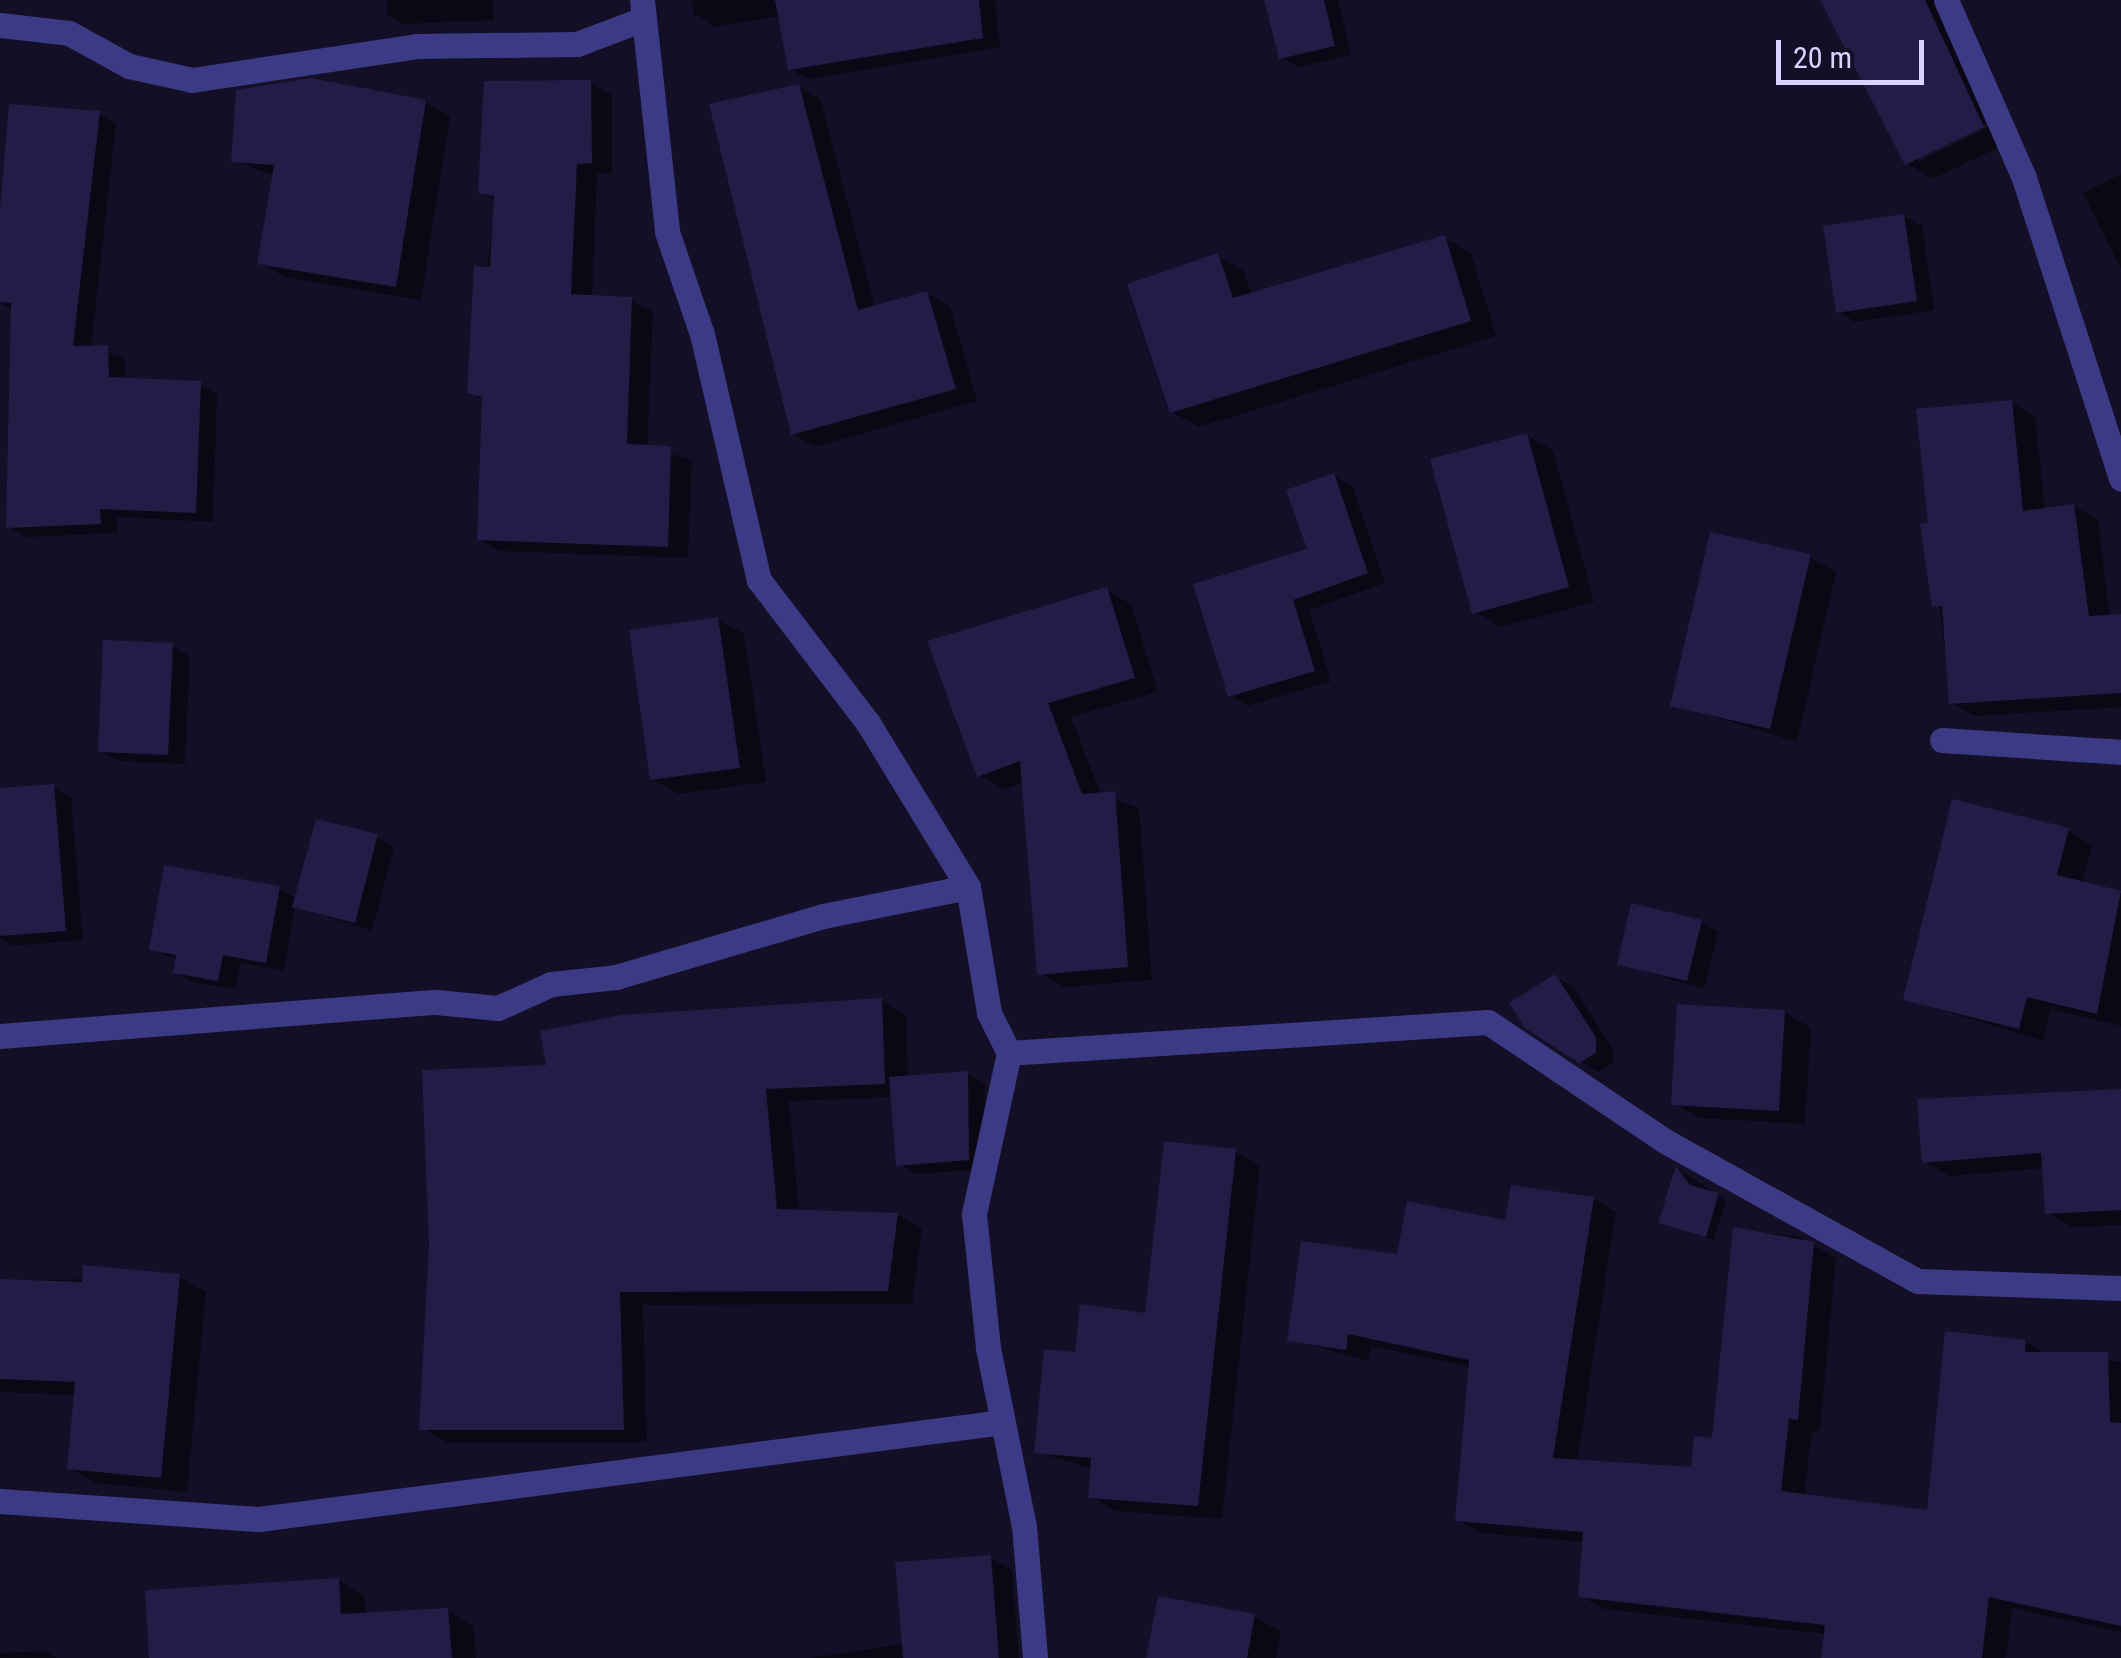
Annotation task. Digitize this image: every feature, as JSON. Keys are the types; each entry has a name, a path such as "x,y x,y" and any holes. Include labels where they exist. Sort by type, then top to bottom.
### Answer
{"street":[{"path":"1946,0 2024,178 2121,479"},
{"path":"0,25 69,34 129,66 192,80 416,46 577,44 643,10 667,232 702,334 760,580 868,723 968,887 989,1014 1009,1053 974,1214 1003,1422 1024,1526 1034,1658"},
{"path":"1942,740 2121,752"},
{"path":"0,1036 436,1002 498,1008 550,984 616,977 823,916 968,887"},
{"path":"1009,1053 1488,1022 1665,1141 1918,1281 2121,1288"},
{"path":"0,1501 259,1519 1003,1422"}],"building":[{"path":"775,0 979,0 983,38 788,70"},
{"path":"1264,0 1324,0 1335,46 1279,59"},
{"path":"1820,0 1925,0 1984,127 1905,165"},
{"path":"311,78 426,100 396,287 257,264 274,165 231,162 236,90"},
{"path":"591,80 592,163 577,164 571,294 632,297 627,444 671,446 668,547 477,540 482,397 467,393 474,266 490,267 494,196 478,193 484,81"},
{"path":"799,84 858,310 927,291 956,389 791,435 709,104"},
{"path":"9,104 100,111 73,346 108,345 109,377 201,381 196,513 100,509 101,524 6,528 11,303 0,302 0,208"},
{"path":"1904,214 1917,301 1836,313 1823,226"},
{"path":"1445,235 1471,321 1170,413 1127,284 1218,253 1233,298"},
{"path":"2012,400 2023,511 2074,504 2089,616 2121,614 2121,693 1949,704 1942,606 1932,607 1920,524 1928,523 1916,409"},
{"path":"1527,433 1569,587 1472,614 1430,459"},
{"path":"1334,473 1368,573 1293,600 1315,671 1228,697 1193,584 1307,549 1286,490"},
{"path":"1710,532 1811,554 1770,729 1670,706"},
{"path":"1107,587 1135,678 1048,703 1082,794 1115,791 1128,967 1037,975 1020,761 977,777 927,641"},
{"path":"718,617 740,768 650,780 629,630"},
{"path":"103,640 173,643 168,755 98,752"},
{"path":"54,784 66,931 0,936 0,788"},
{"path":"1952,799 2069,828 2057,875 2121,891 2097,1014 2027,997 2019,1029 1903,1000"},
{"path":"316,819 378,834 355,923 292,907"},
{"path":"164,865 280,886 266,963 223,955 218,981 173,973 176,955 149,950"},
{"path":"1631,903 1702,920 1687,981 1617,965"},
{"path":"1555,974 1596,1037 1596,1053 1579,1063 1525,1028 1509,1003"},
{"path":"882,998 885,1084 766,1089 777,1209 898,1213 888,1291 620,1292 624,1430 419,1430 429,1245 422,1070 546,1065 540,1031 622,1015"},
{"path":"1677,1004 1785,1010 1779,1111 1671,1105"},
{"path":"968,1071 969,1160 896,1166 889,1077"},
{"path":"2121,1089 2121,1210 2045,1214 2041,1153 1922,1163 1917,1099"},
{"path":"1164,1141 1236,1149 1198,1506 1088,1498 1091,1458 1034,1453 1044,1349 1075,1352 1080,1304 1145,1313"},
{"path":"1676,1166 1690,1185 1719,1193 1706,1237 1658,1223"},
{"path":"1511,1185 1594,1197 1553,1458 1691,1467 1694,1436 1712,1438 1733,1227 1814,1242 1798,1420 1789,1419 1781,1491 1927,1510 1945,1331 2026,1340 2025,1352 2108,1352 2110,1422 2121,1423 2121,1626 1989,1597 1982,1658 1821,1658 1825,1625 1578,1597 1583,1532 1455,1521 1469,1360 1348,1334 1346,1350 1287,1341 1301,1241 1397,1254 1407,1201 1505,1220"},
{"path":"83,1265 180,1274 161,1478 67,1469 75,1382 0,1379 0,1279 82,1282"},
{"path":"991,1555 999,1658 903,1658 895,1562"},
{"path":"339,1578 341,1614 448,1608 452,1658 149,1658 145,1590"},
{"path":"1158,1596 1255,1614 1247,1658 1146,1658"}]}
